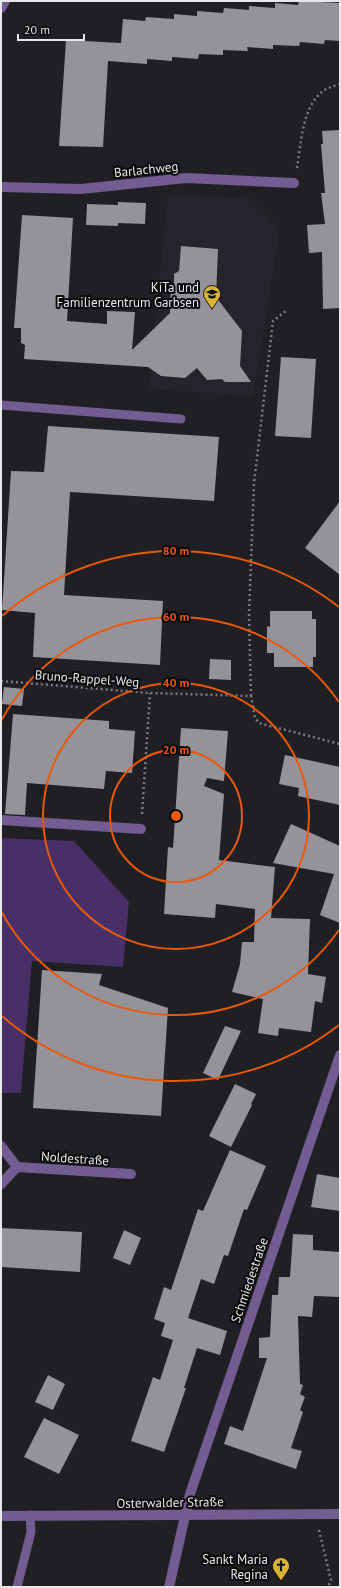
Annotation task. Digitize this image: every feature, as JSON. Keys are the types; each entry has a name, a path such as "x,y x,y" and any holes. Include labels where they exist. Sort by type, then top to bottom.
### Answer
{"street":[{"path":"1,8 4,1"},
{"name":"Barlachweg","path":"1,187 82,189 186,178 294,183"},
{"path":"1,820 142,829"},
{"name":"Schmiedestraße","path":"169,1587 190,1494 340,1055"},
{"path":"1,1146 17,1167 1,1184"},
{"name":"Noldestraße","path":"17,1167 132,1174"},
{"name":"Osterwalder Straße","path":"1,1516 340,1514"}],"lane":[{"path":"1,405 181,419"},
{"path":"17,1587 31,1532 30,1515"}],"path":[{"path":"294,183 308,109 315,98 324,90 340,84"},
{"path":"287,310 273,321 254,484 250,615 251,696 255,718 259,723 340,744"},
{"name":"Bruno-Rappel-Weg","path":"1,681 150,693 251,696"},
{"path":"142,829 150,693"},
{"path":"319,1530 331,1580 328,1587"}],"shaded area":[{"name":"KiTa und Familienzentrum Garbsen","path":"168,194 252,199 280,229 253,396 149,389"},
{"path":"1,838 74,841 129,902 123,967 32,961 21,1093 1,1093"}],"building":[{"path":"299,1 340,3 340,41 325,40 324,44 300,42 299,46 273,45 273,49 247,47 248,51 223,50 223,55 199,54 198,59 172,57 172,61 147,59 147,64 108,61 103,147 59,146 66,40 121,43 123,19 145,21 146,17 174,19 174,14 197,16 197,11 223,13 224,8 249,10 249,6 275,8 275,3 298,5"},
{"path":"340,130 340,308 323,309 322,252 309,253 307,225 325,224 321,193 325,193 321,144 323,144 322,131"},
{"path":"118,202 146,203 145,224 118,223 118,226 86,225 87,204 118,205"},
{"path":"22,215 73,218 67,321 107,324 107,311 135,312 132,350 170,313 171,287 174,285 174,274 179,271 181,246 218,249 216,297 242,331 240,366 251,382 225,382 222,379 207,380 197,368 185,378 161,376 148,367 24,359 25,345 21,343 21,328 14,328"},
{"path":"281,357 316,359 311,438 275,436"},
{"path":"48,426 219,437 214,501 70,492 64,595 163,601 160,665 33,657 35,613 2,610 11,471 44,472"},
{"path":"340,501 340,575 305,548"},
{"path":"270,611 312,611 312,619 316,619 316,657 313,657 313,667 274,667 274,653 267,653 267,626 270,627"},
{"path":"210,659 231,660 231,680 209,679"},
{"path":"4,687 24,689 22,706 2,704"},
{"path":"13,714 109,721 109,729 135,731 132,773 106,771 104,789 27,783 25,815 5,814"},
{"path":"181,728 228,731 224,781 207,778 204,786 224,794 219,860 275,867 271,918 310,919 308,974 326,977 322,1003 315,1001 311,1032 279,1028 278,1036 258,1033 263,999 232,992 240,964 242,942 254,942 255,909 216,904 215,918 164,914 168,847 173,848"},
{"path":"285,755 340,767 340,805 298,796 299,788 279,784"},
{"path":"291,824 340,846 340,923 320,915 334,874 273,863"},
{"path":"42,970 102,974 99,985 168,1008 161,1116 33,1108"},
{"path":"225,1026 241,1031 218,1080 203,1073"},
{"path":"235,1084 256,1094 231,1147 209,1136"},
{"path":"230,1150 266,1166 247,1210 244,1209 228,1256 224,1255 214,1284 201,1279 188,1318 227,1331 220,1355 197,1348 184,1388 186,1388 164,1452 131,1441 153,1377 160,1380 173,1340 161,1336 165,1323 154,1319 164,1287 171,1290 198,1209 203,1211"},
{"path":"317,1174 340,1178 340,1211 311,1207"},
{"path":"1,1228 82,1232 80,1272 1,1267"},
{"path":"124,1230 141,1238 130,1265 113,1258"},
{"path":"293,1234 313,1235 313,1250 340,1252 340,1297 314,1296 312,1317 298,1316 300,1384 303,1385 300,1394 305,1397 300,1410 303,1412 291,1448 302,1451 296,1469 224,1444 230,1426 243,1431 267,1358 259,1358 259,1338 270,1337 272,1295 278,1295 279,1277 290,1277"},
{"path":"48,1375 65,1384 53,1410 35,1402"},
{"path":"44,1418 79,1435 59,1474 24,1457"}],"place":[{"name":"KiTa und Familienzentrum Garbsen","path":"212,309"},
{"name":"Sankt Maria Regina","path":"281,1581"}]}
